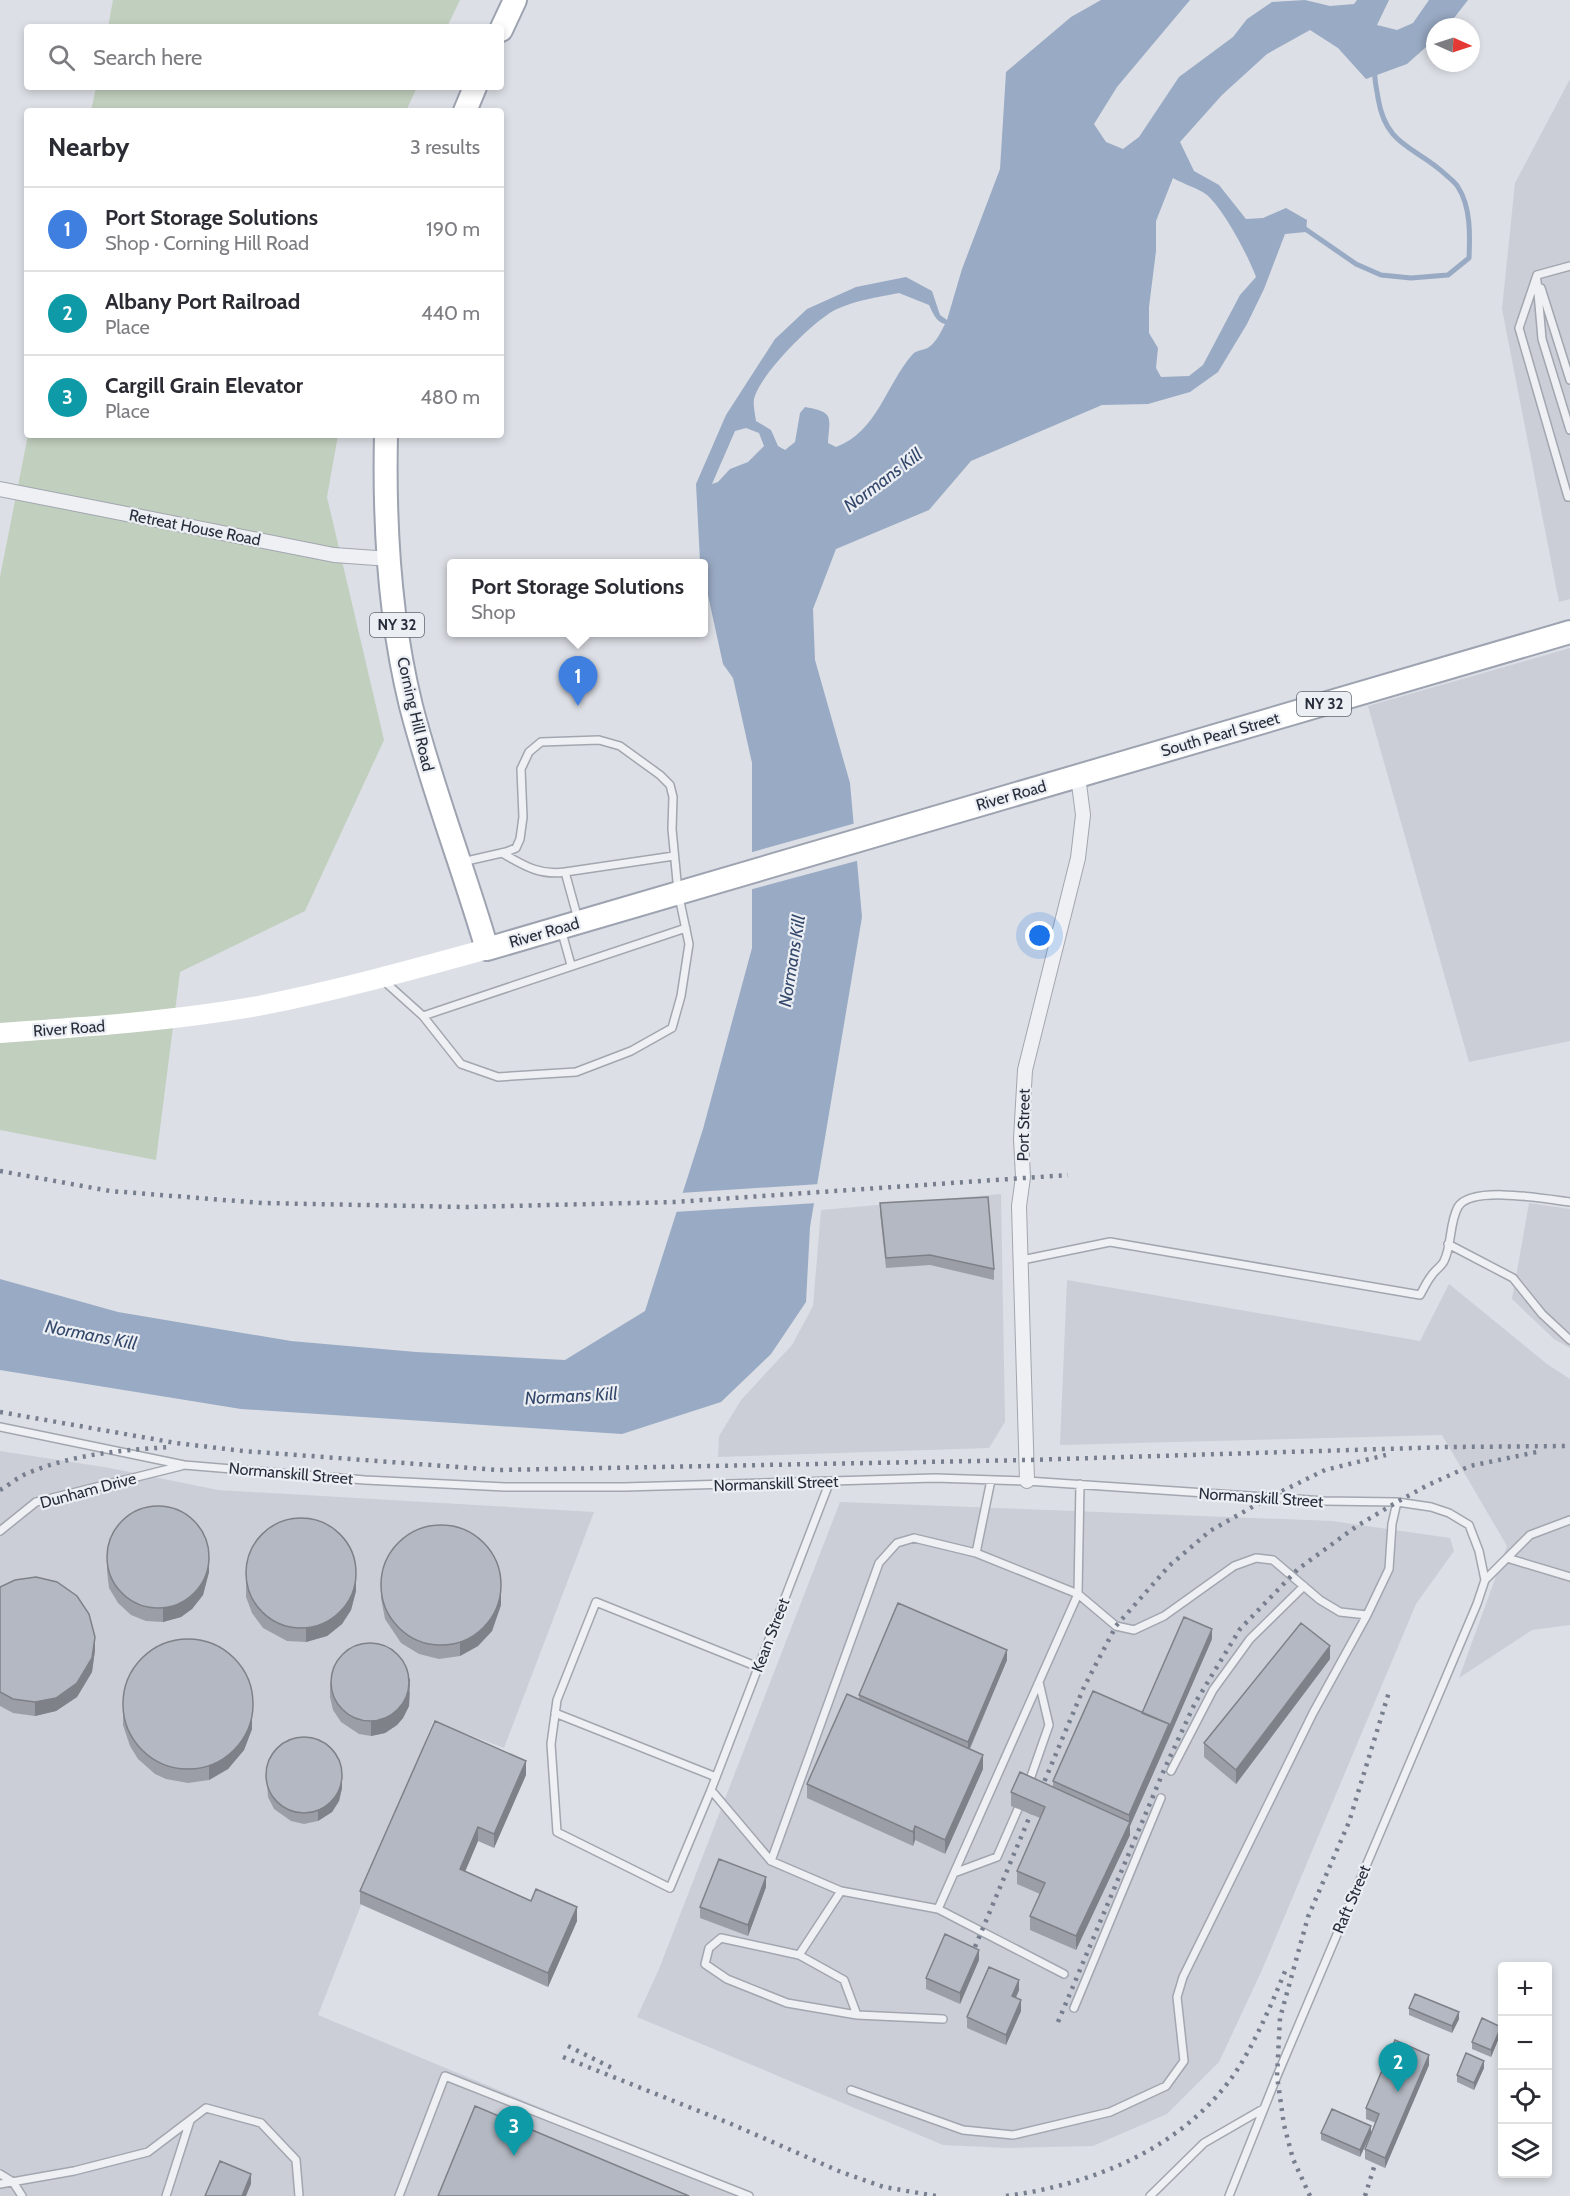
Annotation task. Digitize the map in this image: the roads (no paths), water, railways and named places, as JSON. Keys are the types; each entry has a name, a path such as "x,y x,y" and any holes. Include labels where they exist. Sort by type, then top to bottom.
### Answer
{"main road":[{"path":"504,24 515,0"},
{"path":"466,108 474,90"},
{"name":"Corning Hill Road","path":"386,438 386,499 390,560 395,609 411,704 430,774 487,949"},
{"name":"South Pearl Street","path":"1078,776 1570,632"},
{"name":"River Road","path":"0,1033 142,1023 257,1006 382,979 1078,776"}],"street":[{"name":"Retreat House Road","path":"0,489 334,555 390,560"},
{"name":"Port Street","path":"1027,1481 1019,1206 1023,1177 1021,1139 1025,1070 1078,858 1083,815 1078,776"}],"lane":[{"path":"1537,275 1570,267"},
{"path":"1537,275 1570,380"},
{"path":"1537,275 1542,339 1570,430"},
{"path":"1537,275 1520,328 1570,498"},
{"path":"382,979 423,1016 461,1064 498,1077 576,1072 631,1051 672,1028 681,996 689,944 678,892 674,856 673,797 670,785 660,775 620,746 599,740 542,742 529,752 521,769 523,817 520,839 516,848 459,863"},
{"path":"502,853 531,870 558,873 674,856"},
{"path":"565,872 572,965"},
{"path":"423,1016 686,928"},
{"path":"1022,1260 1110,1242 1420,1295 1430,1277 1444,1261 1454,1216 1459,1205 1466,1199 1481,1195 1505,1195 1570,1202"},
{"path":"1448,1244 1513,1278 1542,1314 1570,1340"},
{"name":"Normanskill Street","path":"0,1427 184,1465 366,1480 505,1487 624,1487 935,1478 1080,1484 1324,1501 1397,1502 1449,1512 1469,1525 1479,1551 1485,1580"},
{"name":"Dunham Drive","path":"0,1531 36,1502 184,1465"},
{"path":"976,1553 991,1480"},
{"name":"Kean Street","path":"555,1713 550,1744 557,1832 669,1888 711,1790 830,1481"},
{"path":"938,1909 1078,1594 1080,1484"},
{"path":"851,2090 963,2130 1013,2135 1110,2112 1166,2086 1184,2061 1177,1996 1183,1977 1313,1713 1389,1569 1392,1524 1397,1502"},
{"path":"1485,1580 1530,1535 1570,1520"},
{"path":"771,1860 879,1563 897,1543 914,1538 976,1553 1078,1594 1116,1626 1134,1630 1164,1616 1234,1566 1256,1558 1273,1560 1340,1612 1366,1615"},
{"path":"1507,1558 1570,1577"},
{"name":"Raft Street","path":"1229,2196 1263,2109 1477,1604 1485,1580"},
{"path":"1172,1771 1219,1682 1250,1639 1304,1586"},
{"path":"716,1777 555,1713 557,1700 596,1602 758,1667"},
{"path":"1026,1789 1049,1725 1039,1682"},
{"path":"711,1790 771,1860 841,1891 938,1909 1064,1974"},
{"path":"1074,2008 1161,1798"},
{"path":"954,1873 997,1857 1018,1809"},
{"path":"799,1955 841,1891"},
{"path":"856,2015 844,1980 799,1955 722,1938 709,1948 705,1964 727,1979 787,2003 856,2015 943,2019"},
{"path":"399,2196 445,2076 749,2196"},
{"path":"0,2184 74,2171 148,2152 206,2108 261,2123 296,2160 299,2196"},
{"path":"1150,2196 1204,2143 1263,2109"},
{"path":"166,2196 190,2121"},
{"path":"0,2175 12,2181 22,2196"}],"water":[{"name":"Normans Kill","path":"1101,0 1190,0 1117,87 1094,124 1106,142 1123,149 1139,137 1179,77 1233,37 1247,19 1272,2 1305,0 1330,6 1354,4 1357,0 1389,0 1377,25 1397,30 1413,23 1429,0 1468,0 1454,18 1426,18 1426,47 1407,64 1366,79 1338,48 1310,30 1267,54 1222,95 1180,142 1194,171 1219,185 1246,219 1263,218 1286,208 1307,220 1306,232 1285,234 1264,289 1247,324 1218,372 1190,392 1148,404 1102,405 971,461 929,510 836,549 813,609 815,660 850,783 862,917 810,1227 806,1302 771,1354 721,1402 622,1434 241,1409 0,1370 0,1279 118,1312 291,1341 416,1352 565,1360 645,1311 703,1129 752,948 752,763 733,678 723,664 708,595 708,559 700,559 696,484 726,415 775,339 807,309 856,287 906,277 932,291 940,315 947,320 962,269 1000,169 1006,72 1071,17","holes":["1173,178 1207,195 1235,233 1256,277 1240,295 1203,365 1189,376 1161,377 1156,368 1158,348 1149,333 1149,307 1156,251 1156,221","899,293 929,305 937,319 945,324 936,340 929,347 912,355 880,407 862,431 850,440 836,447 828,443 828,418 822,411 815,409 805,407 800,413 795,442 785,450 778,446 771,430 756,421 754,399 766,376 790,348 827,315 852,303","746,428 759,433 764,446 748,462 730,469 718,482 712,484 735,431"]}],"waterway":[{"path":"1301,226 1356,264 1381,275 1411,278 1448,275 1469,258 1469,222 1465,203 1457,185 1434,165 1403,144 1388,127 1378,98 1375,71"}],"railway":[{"path":"0,1171 110,1191 262,1203 466,1207 675,1202 1068,1175"},
{"path":"0,1412 176,1443 243,1451 498,1470 1028,1460 1448,1447 1570,1446"},
{"path":"0,1490 24,1475 63,1461 116,1452 171,1447"},
{"path":"1058,2022 1164,1770 1195,1703 1240,1629 1298,1569 1357,1526 1397,1502 1470,1466 1537,1452"},
{"path":"975,1947 1084,1687 1116,1626 1169,1566 1210,1531 1268,1498 1325,1470 1386,1455"},
{"path":"1310,2196 1293,2159 1284,2125 1277,2076 1280,2018 1308,1917 1349,1822 1389,1692"},
{"path":"1006,2196 1073,2182 1106,2171 1137,2157 1194,2119 1218,2095 1239,2067 1259,2031 1286,1969"},
{"path":"568,2046 616,2070"},
{"path":"563,2057 729,2123 841,2172 884,2187 936,2196"},
{"path":"1365,2196 1375,2164"}],"place":[{"name":"Port Storage Solutions","path":"578,706"},
{"name":"Albany Port Railroad","path":"1398,2092"},
{"name":"Cargill Grain Elevator","path":"514,2156"}]}
